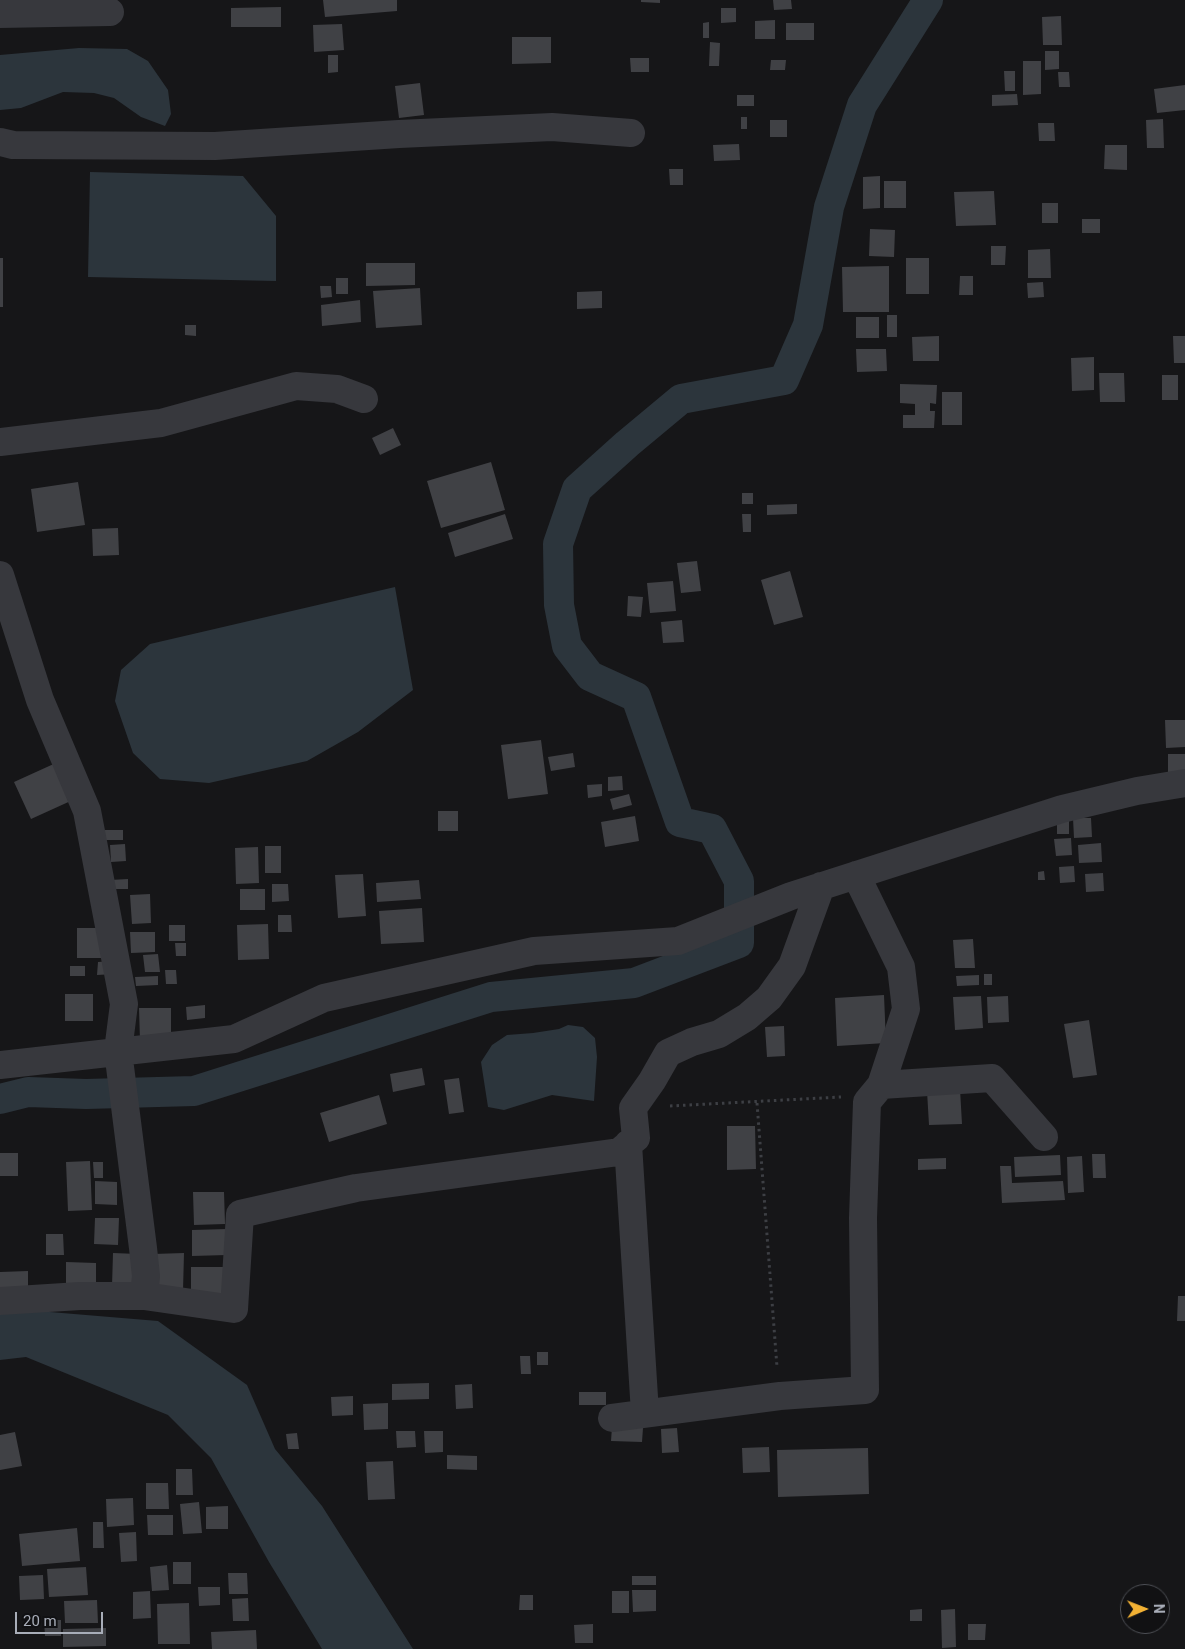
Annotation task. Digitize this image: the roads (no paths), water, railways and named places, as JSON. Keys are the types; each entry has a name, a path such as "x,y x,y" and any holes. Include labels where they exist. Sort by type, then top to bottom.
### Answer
{"street":[{"path":"0,14 110,12"},
{"path":"0,142 13,145 215,146 399,134 552,127 631,133"},
{"path":"0,442 161,423 296,386 337,389 364,398"},
{"path":"0,575 40,700 87,811 124,1004 118,1051 145,1267 144,1296"},
{"path":"0,1065 234,1039 324,998 534,950 678,941 791,896 1062,809 1137,791 1185,783"},
{"path":"612,1418 780,1396 865,1390 863,1218 867,1102 881,1085 906,1009 901,967 856,875"},
{"path":"0,1301 80,1296 144,1296 234,1308 240,1214 356,1188 618,1152 636,1138 633,1108 652,1081 668,1053 692,1042 719,1034 747,1016 769,998 792,966 821,886"},
{"path":"881,1085 992,1078 1044,1137"},
{"path":"628,1144 645,1413"}],"waterway":[{"path":"0,1099 28,1092 86,1094 194,1091 491,997 634,983 739,943 739,881 712,829 680,822 636,697 590,676 567,646 559,605 558,544 577,489 681,399 784,380 808,325 829,207 862,105 928,0"}]}
